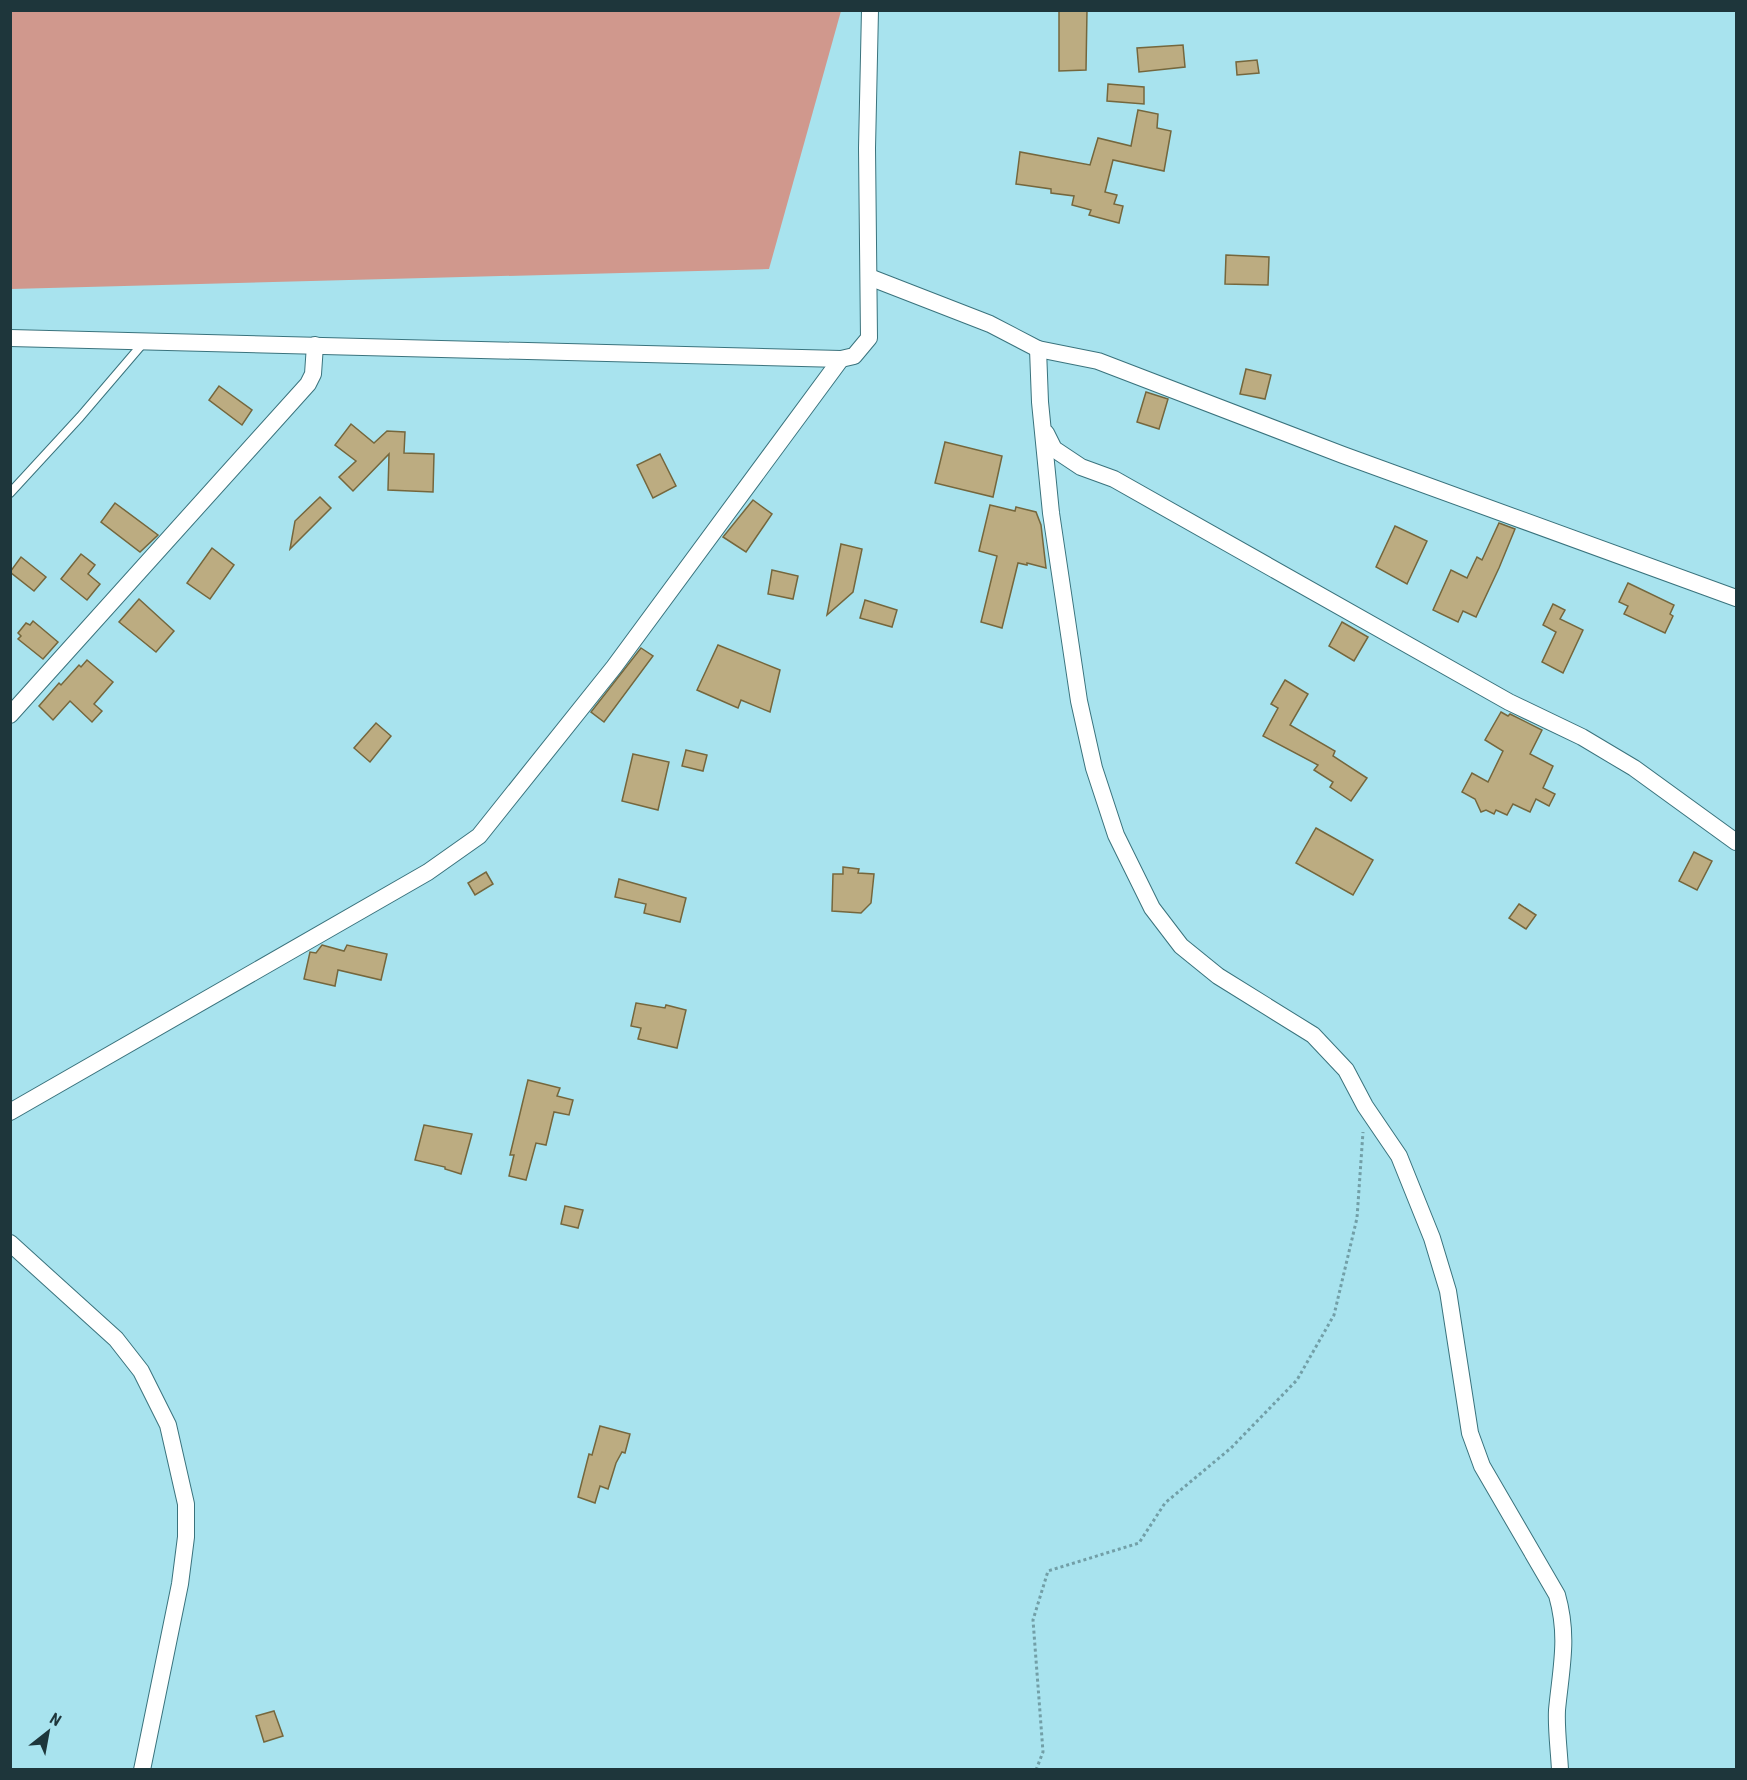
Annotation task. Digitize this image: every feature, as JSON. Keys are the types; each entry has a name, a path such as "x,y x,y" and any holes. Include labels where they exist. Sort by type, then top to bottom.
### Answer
{"street":[{"path":"10,338 841,359 854,356 869,338 867,148 870,10"},
{"path":"869,277 990,324 1038,349 1098,361 1343,455 1737,598"},
{"path":"10,715 308,384 313,374 315,345"},
{"path":"1038,349 1051,513 1078,701 1094,768 1116,835 1152,908 1180,946 1218,976 1313,1035 1346,1070 1365,1106 1399,1156 1432,1238 1448,1292 1470,1433 1482,1466 1557,1595 1563,1617 1564,1652 1557,1712 1560,1770"},
{"path":"10,1112 428,872 479,836 614,667 841,359"},
{"path":"1043,427 1054,449 1081,467 1131,488 1509,702 1582,737 1634,768 1737,842"},
{"path":"10,1243 116,1339 141,1371 168,1425 186,1504 186,1537 180,1584 142,1770"}],"lane":[{"path":"10,493 146,341"}],"path":[{"path":"1036,1770 1043,1752 1033,1620 1048,1570 1139,1543 1165,1503 1231,1448 1297,1380 1334,1315 1357,1218 1365,1106"}],"shaded area":[{"path":"10,11 841,11 769,269 11,289"}],"building":[{"path":"1059,10 1087,10 1086,70 1059,71"},
{"path":"1183,45 1185,67 1139,72 1137,48"},
{"path":"1257,60 1259,73 1237,75 1236,62"},
{"path":"1108,84 1144,87 1144,104 1107,101"},
{"path":"1138,110 1158,114 1157,128 1171,131 1164,171 1113,160 1105,192 1117,195 1114,204 1123,206 1119,223 1089,215 1091,210 1072,205 1074,196 1051,193 1051,189 1016,184 1020,152 1090,165 1098,138 1131,146"},
{"path":"1226,255 1269,257 1268,285 1225,284"},
{"path":"1246,369 1271,375 1265,399 1240,394"},
{"path":"219,386 252,410 242,425 209,400"},
{"path":"1146,392 1168,399 1159,429 1137,422"},
{"path":"351,424 374,443 387,431 405,432 404,453 434,454 433,492 388,490 389,454 353,491 339,477 356,461 335,445"},
{"path":"945,442 1002,456 993,497 935,483"},
{"path":"660,454 676,486 653,498 637,465"},
{"path":"320,497 331,508 290,549 295,521"},
{"path":"753,500 772,514 746,552 723,537"},
{"path":"115,503 158,535 140,552 101,522"},
{"path":"990,505 1015,511 1016,507 1036,512 1041,525 1046,568 1018,563 1002,628 981,622 997,556 979,551"},
{"path":"1499,523 1515,529 1476,617 1463,611 1458,622 1433,610 1451,570 1467,578 1477,557 1482,560"},
{"path":"1395,526 1427,541 1407,584 1376,567"},
{"path":"841,544 862,549 853,592 827,615"},
{"path":"212,548 234,565 210,599 187,583"},
{"path":"81,554 95,565 88,574 100,584 87,600 61,579"},
{"path":"21,557 46,577 34,591 10,572"},
{"path":"772,570 798,576 793,599 768,594"},
{"path":"1628,583 1674,605 1670,614 1673,616 1665,633 1624,614 1628,606 1619,602"},
{"path":"139,599 174,631 156,652 119,622"},
{"path":"865,600 897,610 892,627 860,618"},
{"path":"1553,604 1565,610 1560,619 1583,630 1563,673 1542,662 1556,632 1543,625"},
{"path":"33,621 58,642 43,659 18,639 21,636 18,633 26,623 30,625"},
{"path":"1342,622 1368,637 1354,661 1329,646"},
{"path":"718,645 780,670 770,712 741,700 738,708 697,690"},
{"path":"641,648 653,656 604,722 591,712"},
{"path":"87,660 113,682 94,704 102,711 92,722 70,701 53,720 39,706 59,683 61,685 79,665 81,667"},
{"path":"1285,680 1308,694 1290,725 1335,751 1333,756 1367,778 1351,801 1330,787 1333,782 1314,770 1318,765 1263,736 1278,708 1271,704"},
{"path":"1501,712 1542,730 1530,754 1553,766 1543,788 1555,794 1549,806 1536,799 1530,812 1513,804 1507,815 1496,810 1494,814 1486,810 1481,812 1475,799 1462,792 1472,773 1488,782 1503,751 1485,740"},
{"path":"376,723 391,736 370,762 354,748"},
{"path":"686,750 707,755 703,771 682,766"},
{"path":"633,754 669,762 658,810 622,801"},
{"path":"1316,828 1373,860 1353,895 1296,863"},
{"path":"1694,852 1712,861 1697,890 1679,881"},
{"path":"843,867 859,869 858,873 874,874 871,903 861,913 832,911 833,874 843,874"},
{"path":"486,872 493,884 475,895 468,883"},
{"path":"619,879 686,898 680,922 644,913 646,904 615,897"},
{"path":"1519,904 1536,915 1526,929 1509,918"},
{"path":"322,945 344,951 347,945 387,954 381,980 338,970 335,986 304,979 310,952 316,953"},
{"path":"636,1003 665,1008 666,1005 686,1010 677,1048 638,1039 641,1028 631,1026"},
{"path":"528,1080 560,1088 557,1096 573,1100 569,1115 554,1112 546,1145 536,1143 526,1180 509,1176 514,1155 510,1155"},
{"path":"424,1125 472,1134 461,1174 445,1169 445,1167 415,1160"},
{"path":"565,1206 583,1210 578,1228 561,1224"},
{"path":"600,1426 630,1434 625,1453 622,1452 616,1463 608,1489 600,1486 595,1503 578,1497 589,1454 592,1455"},
{"path":"274,1711 283,1736 264,1742 256,1716"}]}
